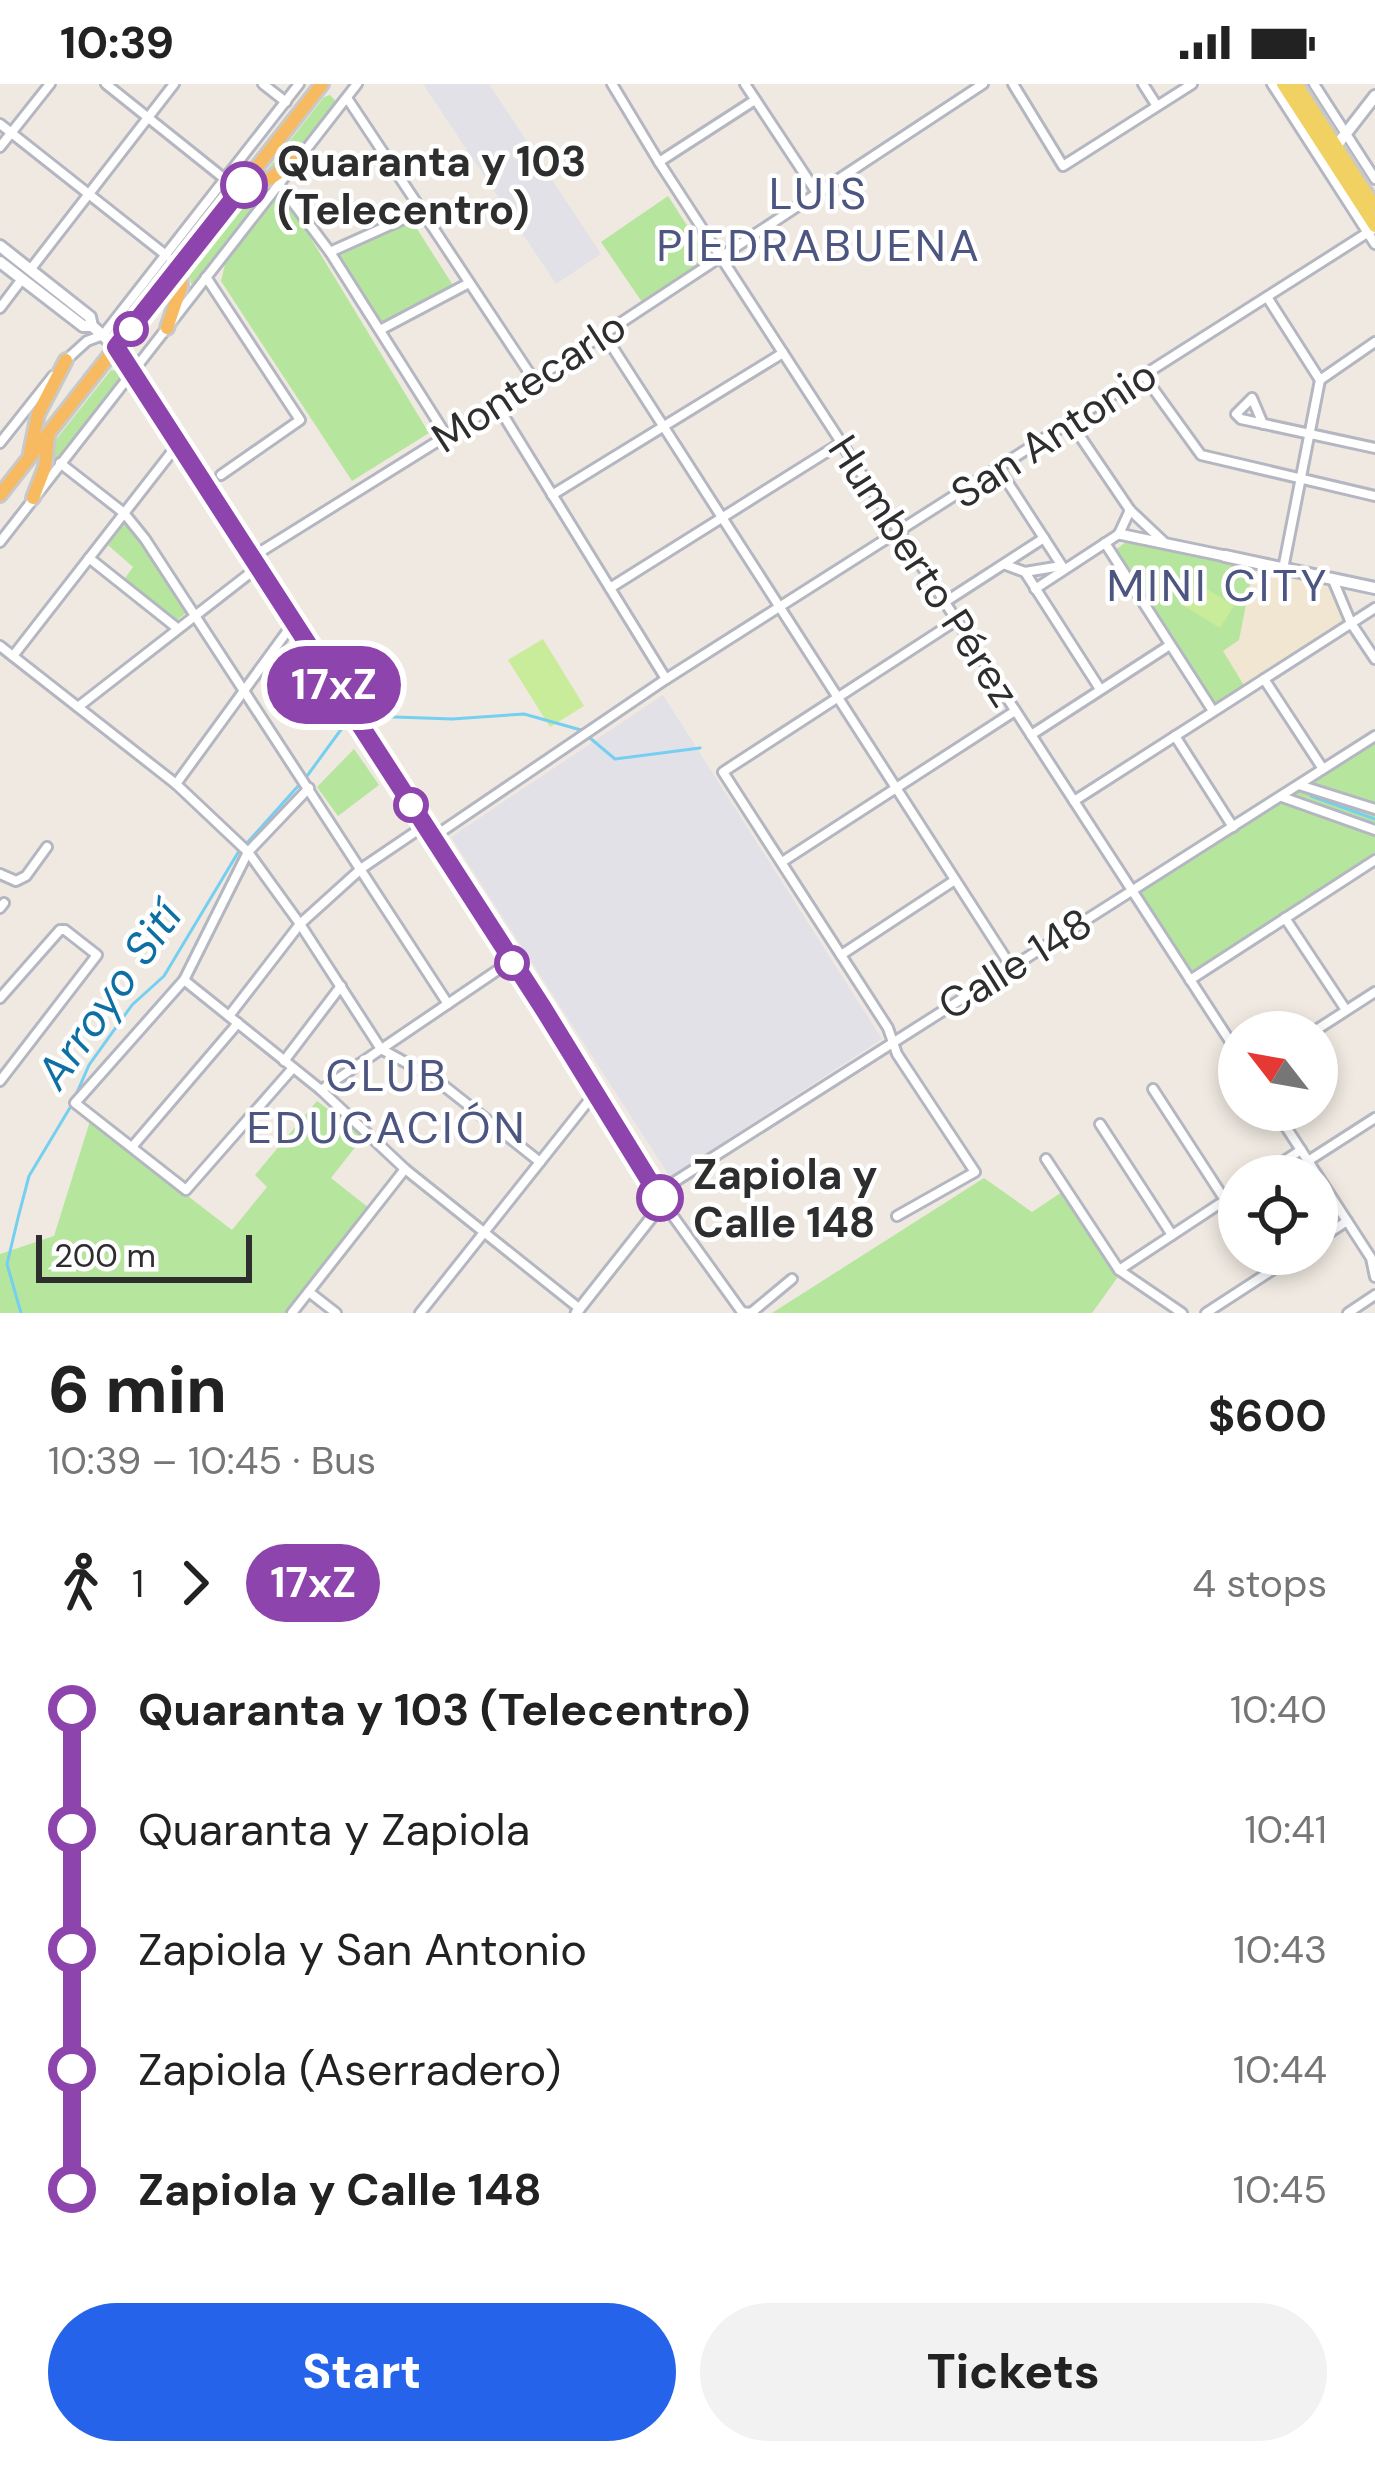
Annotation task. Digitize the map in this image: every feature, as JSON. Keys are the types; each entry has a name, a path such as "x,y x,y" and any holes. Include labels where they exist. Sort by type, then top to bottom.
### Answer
{"highway":[{"path":"0,495 322,84"},
{"path":"241,189 271,178 298,159"},
{"path":"212,199 225,210"},
{"path":"167,328 181,287 180,266"},
{"path":"29,458 38,415 66,360"},
{"path":"33,498 45,466 48,434"}],"main road":[{"path":"1282,84 1375,207"},
{"path":"1296,84 1372,229"},
{"path":"1332,151 1375,96"},
{"path":"0,246 82,326 92,326 116,347 511,961"},
{"path":"0,262 26,274"},
{"path":"1225,556 1375,588"}],"street":[{"path":"0,147 50,84"},
{"path":"106,84 226,180"},
{"path":"0,308 174,84"},
{"path":"262,84 286,102"},
{"path":"0,443 66,360 87,341 104,335 299,84"},
{"path":"0,542 357,84"},
{"name":"Humberto Pérez","path":"612,84 658,162 1218,1023"},
{"path":"746,84 817,194"},
{"name":"Montecarlo","path":"78,707 196,615 255,562 983,84"},
{"path":"1013,84 1063,166 1192,84"},
{"path":"1143,84 1157,106"},
{"path":"1272,84 1372,229 1375,244"},
{"path":"1314,84 1375,179"},
{"path":"347,98 533,380"},
{"path":"658,162 755,100"},
{"path":"0,124 167,256"},
{"path":"279,184 330,252 446,435"},
{"path":"330,252 421,211"},
{"name":"San Antonio","path":"433,838 666,680 1372,229"},
{"path":"206,277 299,420 221,476"},
{"path":"380,330 469,284"},
{"path":"1267,297 1319,380 1283,569"},
{"path":"604,334 1010,965"},
{"path":"1319,380 1375,342"},
{"path":"552,495 783,353"},
{"path":"1144,376 1201,455 1375,496"},
{"path":"496,405 666,680"},
{"path":"1071,423 1130,510 1166,544"},
{"path":"1264,424 1375,448"},
{"path":"610,588 841,442"},
{"path":"13,656 179,443"},
{"path":"60,464 124,512 448,1004"},
{"path":"999,470 1062,566"},
{"path":"1035,589 1119,534 1130,510"},
{"path":"1119,534 1225,556"},
{"path":"945,602 1044,538"},
{"path":"1105,543 1214,711"},
{"path":"89,558 178,629"},
{"path":"1005,564 1024,572 1073,564"},
{"path":"1024,572 1100,689"},
{"path":"1332,579 1351,622 1375,659"},
{"path":"1075,802 1375,608"},
{"path":"897,1216 975,1172 896,1054 893,1041 841,955 723,772 957,620"},
{"path":"176,784 293,622"},
{"path":"1031,735 1170,645"},
{"path":"0,646 176,784 248,852 301,924 381,1049 434,1078 540,1162"},
{"path":"1264,679 1323,769"},
{"path":"782,862 1015,711"},
{"path":"1175,736 1233,827"},
{"name":"Calle 148","path":"660,1198 670,1184 1375,736"},
{"path":"1299,784 1375,809"},
{"path":"293,1068 186,1190 75,1103 184,980 248,852 308,788"},
{"path":"1280,796 1375,830"},
{"path":"229,1016 301,924 362,868 424,826"},
{"path":"0,874 16,881 26,876 47,847"},
{"path":"1190,980 1375,860"},
{"path":"841,955 955,880"},
{"path":"1285,918 1346,1010"},
{"path":"0,998 60,930 97,955 0,1081"},
{"path":"321,1090 511,961 660,1198 742,1312 751,1313 792,1279"},
{"path":"184,980 321,1090 405,1169 578,1311 655,1213 660,1198"},
{"path":"284,1061 340,986"},
{"path":"1338,1015 1375,992"},
{"path":"132,1148 238,1024"},
{"path":"1153,1089 1218,1189"},
{"path":"420,1313 594,1094"},
{"path":"1317,1155 1375,1118"},
{"path":"1100,1124 1172,1235"},
{"path":"1288,1131 1304,1155"},
{"path":"1293,1155 1300,1150"},
{"path":"1046,1159 1119,1270 1181,1313"},
{"path":"292,1313 405,1169"},
{"path":"1119,1270 1218,1205"},
{"path":"1338,1207 1373,1256 1375,1277"},
{"path":"1338,1227 1347,1221"},
{"path":"1206,1313 1265,1275"},
{"path":"309,1292 336,1313"},
{"path":"1348,1313 1375,1295"}],"shaded area":[{"path":"423,84 489,84 601,254 556,284"},
{"path":"1253,569 1332,585 1345,623 1245,687 1223,651 1239,640"},
{"path":"663,695 882,1039 670,1177 451,837"}],"green space":[{"path":"330,95 336,101 306,145 287,164 264,174 324,97"},
{"path":"267,192 191,284 189,271 248,194"},
{"path":"278,193 284,194 429,433 352,481 221,281 225,264"},
{"path":"668,196 706,255 702,264 642,302 601,242"},
{"path":"412,221 454,287 379,332 334,258"},
{"path":"111,370 118,371 122,379 56,459 51,456 54,442"},
{"path":"126,522 186,613 175,622 123,581 133,567 108,545"},
{"path":"1126,542 1253,569 1239,640 1223,651 1245,687 1213,706 1114,551"},
{"path":"1196,582 1234,606 1220,628 1181,604"},
{"path":"543,639 584,706 550,727 508,660"},
{"path":"1375,738 1375,856 1191,975 1138,892"},
{"path":"354,749 379,785 338,816 317,787"},
{"path":"317,1101 364,1136 331,1178 369,1208 285,1313 0,1313 0,1254 54,1236 90,1121 232,1230 267,1187 255,1175"},
{"path":"984,1178 1032,1212 1062,1192 1108,1265 1120,1274 1092,1313 772,1313"}],"waterway":[{"name":"Arroyo Sití","path":"366,716 452,719 524,714 581,730"},
{"name":"Arroyo Sití","path":"307,776 348,720"},
{"name":"Arroyo Sití","path":"590,738 615,759 700,748"},
{"name":"Arroyo Sití","path":"247,843 299,785"},
{"name":"Arroyo Sití","path":"1311,796 1375,819"},
{"name":"Arroyo Sití","path":"75,1097 89,1065 132,1005 164,976 239,851"},
{"name":"Arroyo Sití","path":"21,1313 7,1264 18,1218 29,1176 71,1106"}],"bus line":[{"name":"17xZ","path":"244,185 116,347 543,1008 660,1198"}],"place":[{"name":"Quaranta y 103 (Telecentro)","path":"244,185"},
{"name":"Zapiola y Calle 148","path":"660,1198"}],"district":[{"name":"LUIS PIEDRABUENA","path":"819,219"},
{"name":"MINI CITY","path":"1218,585"},
{"name":"CLUB EDUCACIÓN","path":"387,1101"}]}
